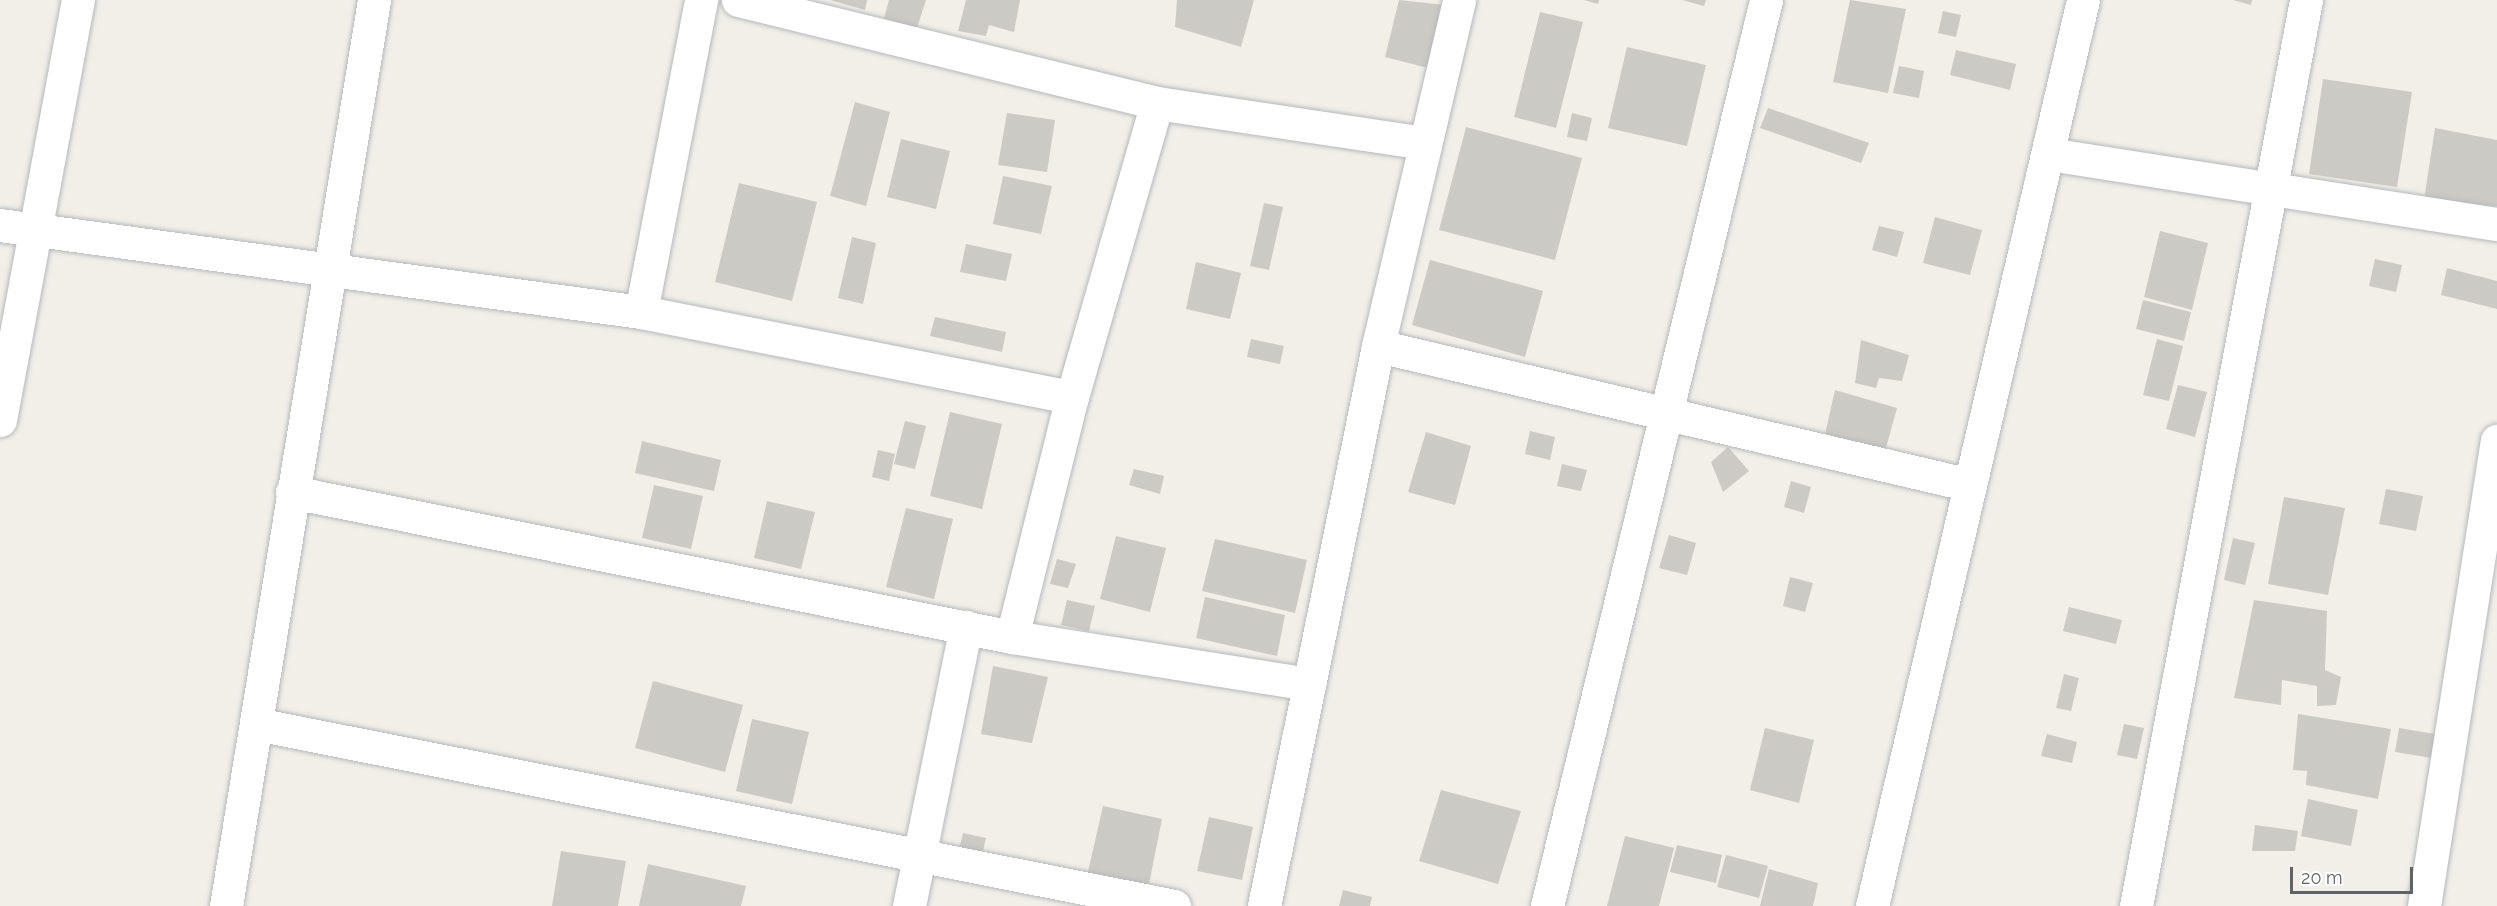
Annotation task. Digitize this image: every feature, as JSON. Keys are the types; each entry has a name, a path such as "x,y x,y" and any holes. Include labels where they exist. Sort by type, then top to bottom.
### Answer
{"street":[{"path":"0,420 32,230 78,0"},
{"path":"226,906 292,492 333,271 374,0"},
{"path":"641,312 701,0"},
{"path":"738,0 1157,103 1425,143"},
{"path":"1264,906 1378,346 1459,0"},
{"path":"1547,906 1662,412 1766,0"},
{"path":"1872,906 2049,154 2083,0"},
{"path":"2136,906 2306,0"},
{"path":"1012,637 1072,397 1157,103"},
{"path":"2049,154 2497,224"},
{"path":"0,225 641,312 1072,397"},
{"path":"1378,346 1970,485"},
{"path":"2424,906 2497,441"},
{"path":"292,492 1012,637 1308,684"},
{"path":"909,906 966,627"},
{"path":"256,724 1174,906"}],"building":[{"path":"830,0 867,0 865,10"},
{"path":"889,0 926,0 917,28 884,18"},
{"path":"966,0 1020,0 1014,32 989,25 986,36 958,31"},
{"path":"1177,0 1254,0 1241,47 1175,27"},
{"path":"1399,0 1445,5 1428,68 1385,57"},
{"path":"1584,0 1599,0 1598,4"},
{"path":"1682,0 1706,0 1704,6"},
{"path":"1850,0 1906,9 1888,93 1833,82"},
{"path":"2233,0 2252,0 2251,5"},
{"path":"1943,11 1961,15 1956,37 1938,33"},
{"path":"1540,12 1583,22 1556,128 1514,117"},
{"path":"1627,47 1706,65 1687,146 1608,128"},
{"path":"1956,50 2016,64 2010,90 1950,75"},
{"path":"1899,66 1924,71 1919,98 1893,93"},
{"path":"2323,79 2412,92 2397,187 2309,174"},
{"path":"855,102 890,112 866,206 830,196"},
{"path":"1768,108 1869,143 1861,163 1760,128"},
{"path":"1007,113 1055,120 1047,172 998,165"},
{"path":"1572,113 1592,118 1587,141 1567,137"},
{"path":"1466,127 1582,158 1555,260 1439,230"},
{"path":"2435,128 2497,140 2497,206 2424,200"},
{"path":"901,139 950,151 936,209 887,197"},
{"path":"1003,176 1052,186 1041,234 993,224"},
{"path":"739,183 817,202 792,301 715,282"},
{"path":"1264,203 1283,207 1269,270 1250,266"},
{"path":"1935,217 1982,230 1970,275 1923,263"},
{"path":"1879,226 1904,232 1897,257 1872,250"},
{"path":"2160,231 2208,243 2192,310 2144,297"},
{"path":"852,237 876,243 863,304 838,298"},
{"path":"966,244 1012,254 1006,281 960,272"},
{"path":"2375,259 2402,265 2396,292 2369,286"},
{"path":"1430,260 1543,291 1525,357 1412,325"},
{"path":"1196,262 1241,273 1230,319 1186,309"},
{"path":"2447,268 2497,281 2497,309 2441,295"},
{"path":"2143,300 2191,312 2184,341 2136,329"},
{"path":"935,317 1006,332 1002,352 930,336"},
{"path":"1251,339 1284,346 1280,364 1247,357"},
{"path":"2157,339 2183,346 2169,401 2143,395"},
{"path":"1861,340 1909,355 1902,381 1879,378 1876,388 1855,383"},
{"path":"2178,385 2207,392 2195,437 2166,429"},
{"path":"1835,390 1897,408 1884,455 1823,443"},
{"path":"950,412 1002,424 982,509 930,496"},
{"path":"905,421 926,426 915,469 894,464"},
{"path":"1530,431 1555,437 1550,460 1525,454"},
{"path":"1426,432 1471,446 1455,505 1408,492"},
{"path":"642,441 721,460 714,491 635,473"},
{"path":"1728,447 1749,471 1723,492 1711,462"},
{"path":"878,450 895,454 889,481 872,477"},
{"path":"1562,464 1587,470 1581,491 1557,486"},
{"path":"1134,469 1164,476 1160,494 1129,485"},
{"path":"1791,481 1811,487 1804,513 1784,507"},
{"path":"654,485 703,496 691,549 642,538"},
{"path":"2386,489 2423,496 2416,531 2379,524"},
{"path":"2284,497 2345,508 2328,595 2268,584"},
{"path":"767,501 815,512 801,569 754,558"},
{"path":"906,508 953,519 934,599 886,587"},
{"path":"1669,535 1696,543 1687,575 1659,568"},
{"path":"1116,536 1166,548 1150,612 1100,599"},
{"path":"2233,538 2255,543 2245,585 2224,580"},
{"path":"1215,539 1307,560 1295,613 1202,591"},
{"path":"1057,559 1076,564 1068,588 1050,584"},
{"path":"1790,577 1813,583 1805,612 1783,606"},
{"path":"1205,597 1285,615 1277,656 1196,638"},
{"path":"1067,600 1095,606 1089,631 1061,625"},
{"path":"2254,600 2327,611 2325,670 2341,677 2336,705 2317,706 2317,686 2282,680 2281,705 2234,698"},
{"path":"2069,607 2122,620 2116,644 2063,631"},
{"path":"993,666 1048,677 1032,743 981,734"},
{"path":"2064,674 2079,678 2071,711 2056,708"},
{"path":"653,681 743,705 725,772 635,748"},
{"path":"2298,714 2391,729 2378,799 2306,785 2307,771 2293,770"},
{"path":"752,719 809,732 792,804 736,791"},
{"path":"2124,724 2144,728 2137,759 2117,755"},
{"path":"1765,728 1814,740 1799,803 1750,790"},
{"path":"2399,728 2435,734 2432,758 2395,752"},
{"path":"2047,734 2077,742 2072,763 2041,756"},
{"path":"1441,790 1521,811 1498,884 1419,861"},
{"path":"2308,799 2358,810 2351,846 2301,836"},
{"path":"1103,806 1162,819 1148,889 1087,876"},
{"path":"1209,817 1253,827 1242,880 1197,871"},
{"path":"2255,825 2298,831 2295,851 2252,851"},
{"path":"963,833 986,838 981,859 958,854"},
{"path":"1625,836 1674,848 1659,906 1607,906"},
{"path":"1677,845 1722,855 1716,883 1670,872"},
{"path":"561,851 626,861 618,906 552,906"},
{"path":"1726,855 1768,866 1759,898 1717,887"},
{"path":"648,864 746,886 741,906 639,906"},
{"path":"1769,869 1818,883 1813,906 1760,906"},
{"path":"1343,890 1372,897 1370,906 1339,906"}]}
